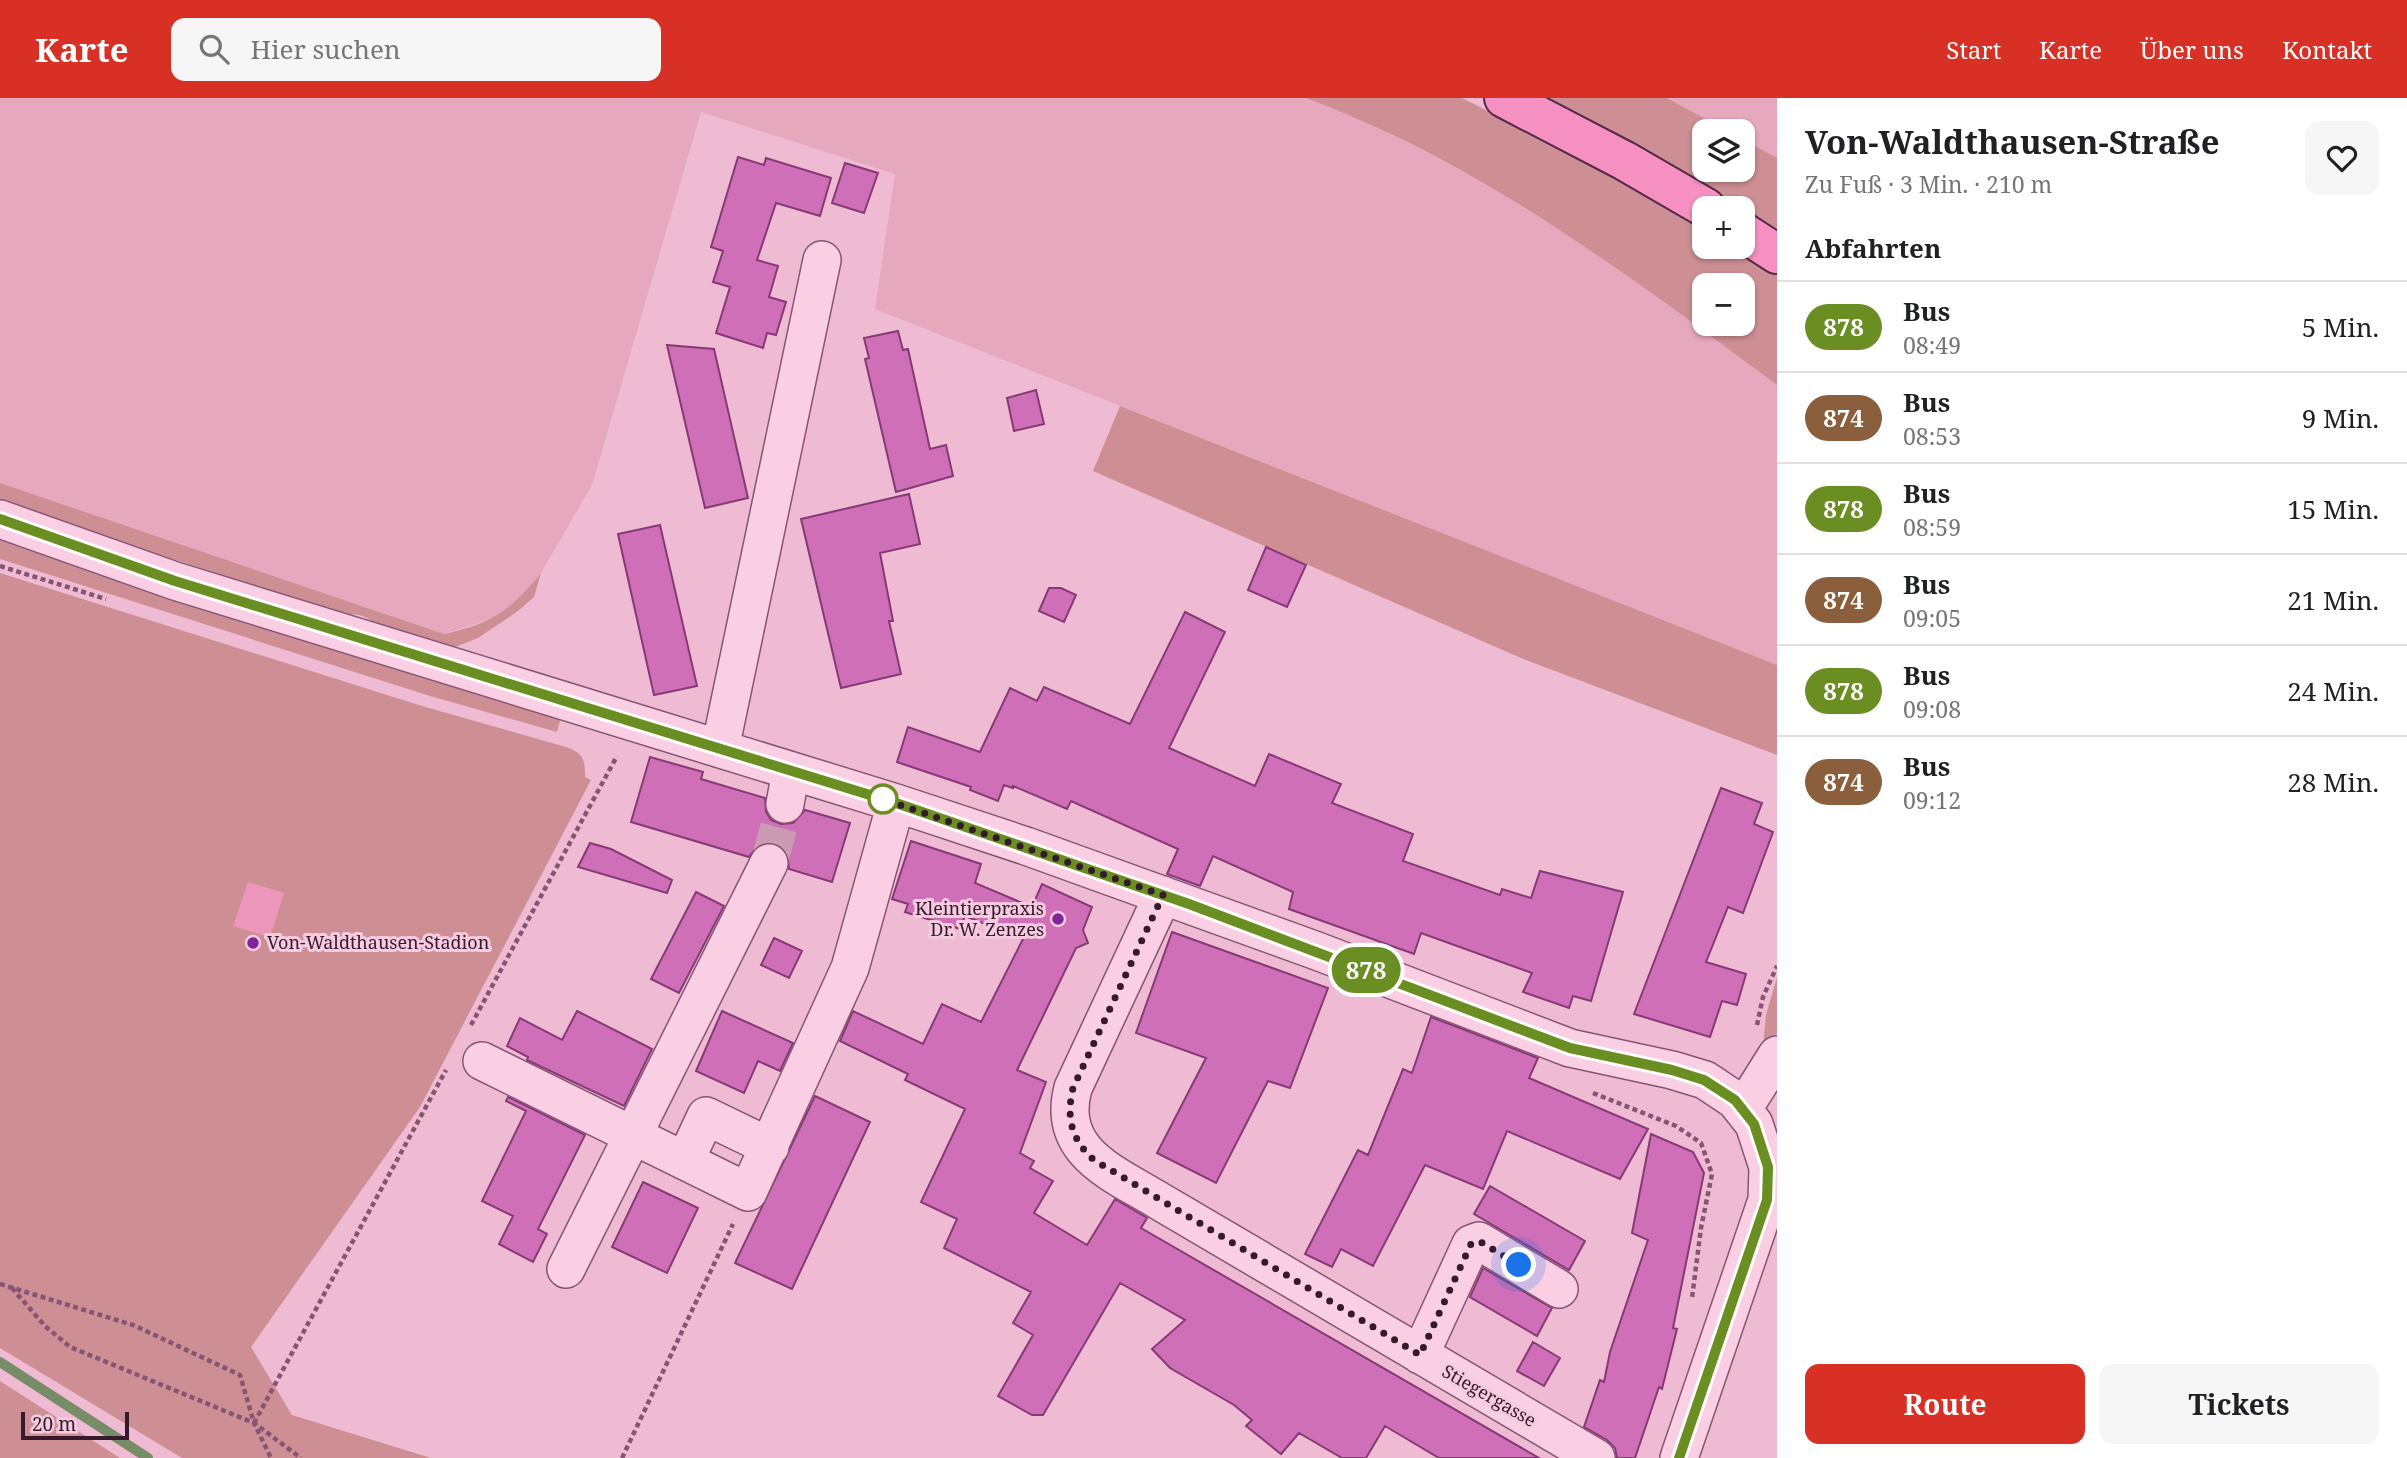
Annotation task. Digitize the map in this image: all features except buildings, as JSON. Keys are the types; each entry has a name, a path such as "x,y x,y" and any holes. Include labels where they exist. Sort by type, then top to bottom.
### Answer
{"main road":[{"path":"1504,98 1625,161 1692,200"},
{"path":"1755,240 1777,254"}],"street":[{"path":"720,749 822,260"},
{"path":"0,519 175,581 720,749 788,788 896,803 1163,895 1570,1048 1691,1075 1716,1086 1743,1109 1763,1145 1768,1167 1767,1200 1679,1458"},
{"path":"466,1053 748,1192 850,968 896,803"},
{"path":"566,1269 769,863"},
{"name":"Stiegergasse","path":"1163,895 1073,1088 1069,1120 1073,1135 1082,1148 1109,1170 1596,1458"},
{"path":"1743,1109 1777,1055"},
{"path":"1743,1109 1777,1096"},
{"path":"685,1161 706,1116 770,1147"},
{"path":"1420,1355 1471,1244 1479,1241 1559,1289"}],"path":[{"path":"0,566 119,603"},
{"path":"254,1423 466,1053 619,751"},
{"path":"1587,1091 1676,1126 1701,1143 1712,1174 1701,1228 1692,1324 1715,1354"},
{"path":"622,1458 748,1192"},
{"path":"0,1283 133,1325 240,1375 254,1423 271,1458"},
{"path":"11,1287 45,1326 70,1347 254,1423 301,1458"}],"shaded area":[{"path":"0,98 1306,98 1358,117 1485,183 1599,254 1692,322 1692,336 1710,336 1777,385 1777,665 875,309 895,174 701,112 592,485 541,573 514,606 490,619 444,634 0,483"},
{"path":"1306,98 1462,98 1627,181 1692,222 1692,259 1753,259 1777,274 1777,385 1710,336 1755,336 1755,273 1692,273 1692,323 1551,225 1493,188 1370,124"},
{"path":"1547,98 1667,98 1706,119 1692,119 1692,180 1625,139"},
{"path":"1667,98 1777,98 1777,158 1755,146 1755,119 1706,119"},
{"path":"1755,146 1777,158 1777,231 1755,218 1755,196 1719,196 1696,182 1755,182"},
{"path":"1120,406 1777,665 1777,755 1521,658 1093,471"},
{"path":"0,483 444,634 475,625 499,614 520,597 541,573 534,597 518,611 478,638 449,648 378,627 363,616 345,615 0,503"},
{"path":"0,534 561,717 557,732 430,696 0,559"},
{"name":"Von-Waldthausen-Stadion","path":"0,573 422,706 566,747 582,758 585,777 591,780 420,1107 251,1347 292,1415 431,1458 182,1458 0,1348"},
{"path":"1777,977 1777,1033 1766,1049 1763,1046 1766,1015"},
{"path":"0,1381 120,1458 0,1458"}],"sand":[{"path":"248,882 284,893 270,937 233,926"}],"waterway":[{"path":"0,1362 148,1458"}],"tunnel":[{"path":"769,863 785,804"}],"bus line":[{"name":"878","path":"0,519 175,581 896,803 1189,904 1570,1048 1672,1070 1716,1086 1735,1100 1754,1124 1768,1167 1767,1200 1679,1458"}],"place":[{"name":"Kleintierpraxis Dr. W. Zenzes","path":"1058,919"},
{"name":"Von-Waldthausen-Stadion","path":"253,943"}],"route":[{"path":"883,799 880,798 1163,895 1073,1088 1069,1120 1073,1135 1094,1160 1420,1355 1471,1244 1479,1241 1519,1265"}]}
